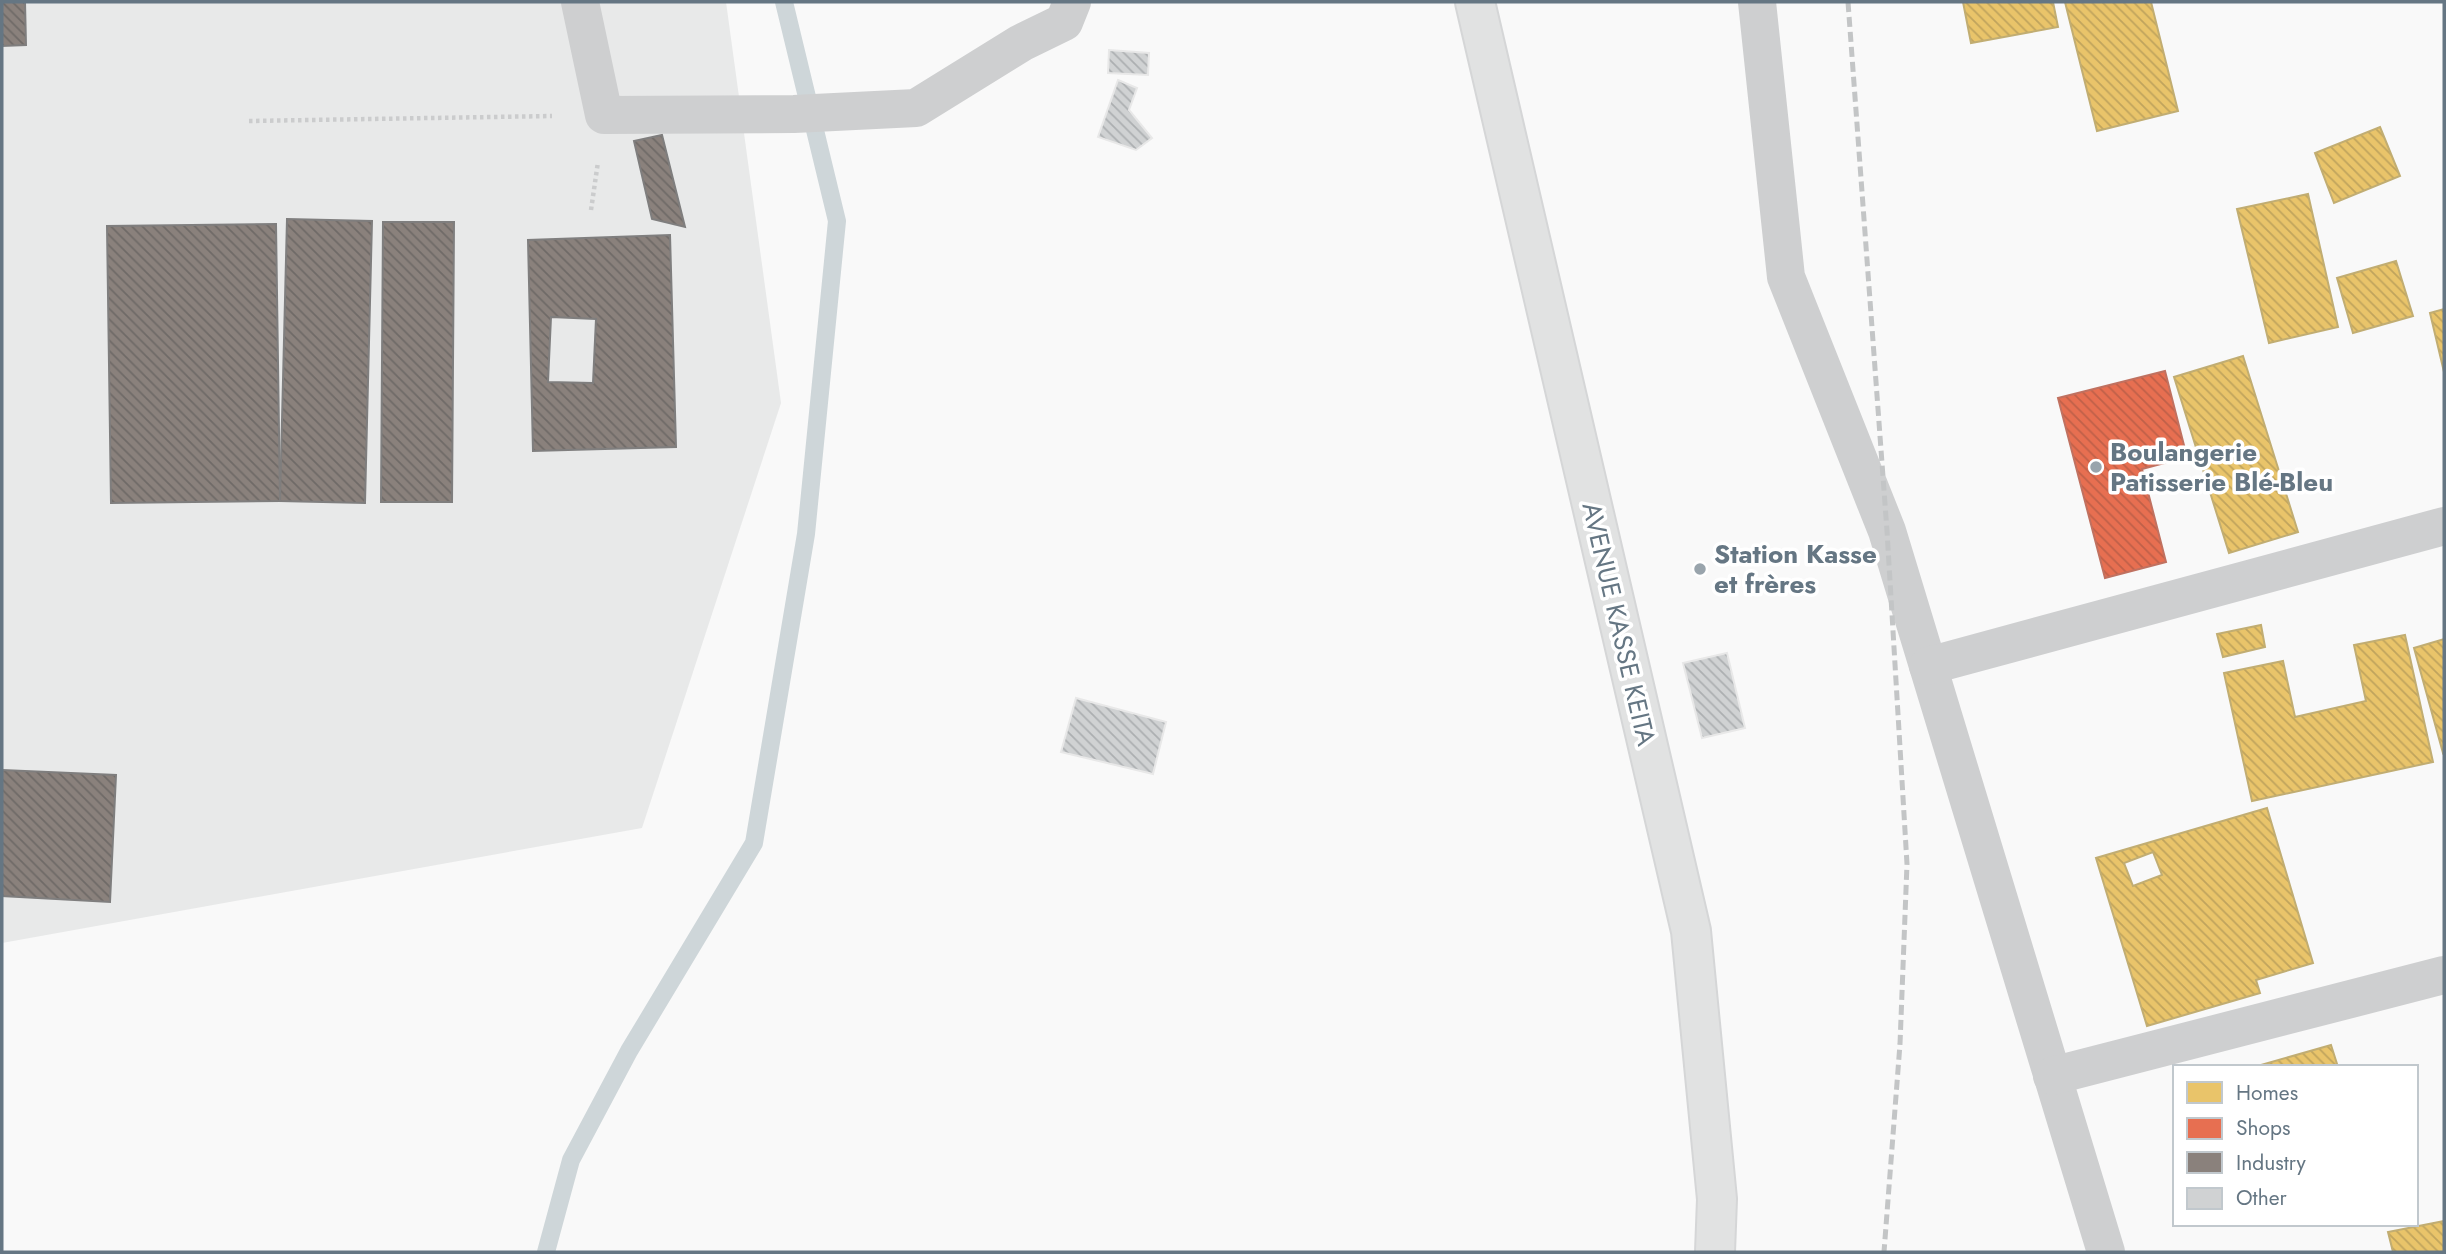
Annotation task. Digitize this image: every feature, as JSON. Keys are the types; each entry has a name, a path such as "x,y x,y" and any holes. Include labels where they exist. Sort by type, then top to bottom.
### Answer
{"main road":[{"name":"AVENUE KASSE KEITA","path":"1475,2 1691,931 1717,1199 1715,1252"}],"street":[{"path":"580,2 604,115 794,114 916,108 1021,43 1064,22 1072,2"},
{"path":"1757,2 1786,277 1887,531 2106,1252"},
{"path":"1928,666 2444,526"},
{"path":"2052,1076 2444,975"}],"path":[{"path":"249,121 604,115 591,210"}],"shaded area":[{"path":"2,2 726,2 781,403 642,828 2,943"}],"building: Homes":[{"path":"1963,2 2053,2 2058,27 1971,43"},
{"path":"2065,2 2151,2 2178,111 2097,131"},
{"path":"2380,127 2400,176 2334,203 2315,153"},
{"path":"2308,194 2338,327 2269,343 2237,209"},
{"path":"2396,261 2413,316 2353,333 2337,278"},
{"path":"2444,309 2444,372 2430,313"},
{"path":"2243,356 2298,532 2229,553 2174,377"},
{"path":"2261,625 2265,647 2223,657 2217,634"},
{"path":"2405,635 2433,762 2252,801 2224,673 2283,661 2295,717 2366,701 2354,645"},
{"path":"2444,639 2444,752 2443,753 2414,648"},
{"path":"2267,808 2313,963 2256,980 2260,993 2147,1026 2096,858","holes":["2153,852 2162,875 2133,886 2124,863"]},
{"path":"2331,1045 2337,1065 2261,1065"},
{"path":"2444,1221 2444,1252 2393,1252 2388,1232"}],"building: Shops":[{"path":"2165,371 2187,457 2142,469 2166,562 2105,578 2058,398"}],"building: Industry":[{"path":"2,2 25,2 26,45 2,46"},
{"path":"662,135 685,227 652,219 634,141"},
{"path":"287,219 372,221 365,503 280,501"},
{"path":"383,222 454,222 452,502 381,502"},
{"path":"276,224 280,501 111,503 107,226"},
{"path":"670,235 676,447 533,451 528,240","holes":["551,317 596,319 593,383 548,382"]},
{"path":"2,770 116,775 110,902 2,896"}],"building: Other":[{"path":"1109,50 1149,53 1148,75 1108,73"},
{"path":"1118,80 1137,88 1129,110 1152,138 1136,150 1098,137"},
{"path":"1727,653 1745,728 1702,738 1683,663"},
{"path":"1076,698 1166,722 1153,774 1061,752"}],"waterway":[{"path":"546,1252 571,1160 629,1051 754,843 806,534 837,221 784,2"}],"railway":[{"path":"1848,2 1887,531 1907,864 1900,1044 1884,1252"}],"place":[{"name":"Boulangerie Patisserie Blé-Bleu","path":"2096,467"},
{"name":"Station Kasse et frères","path":"1700,569"}]}
